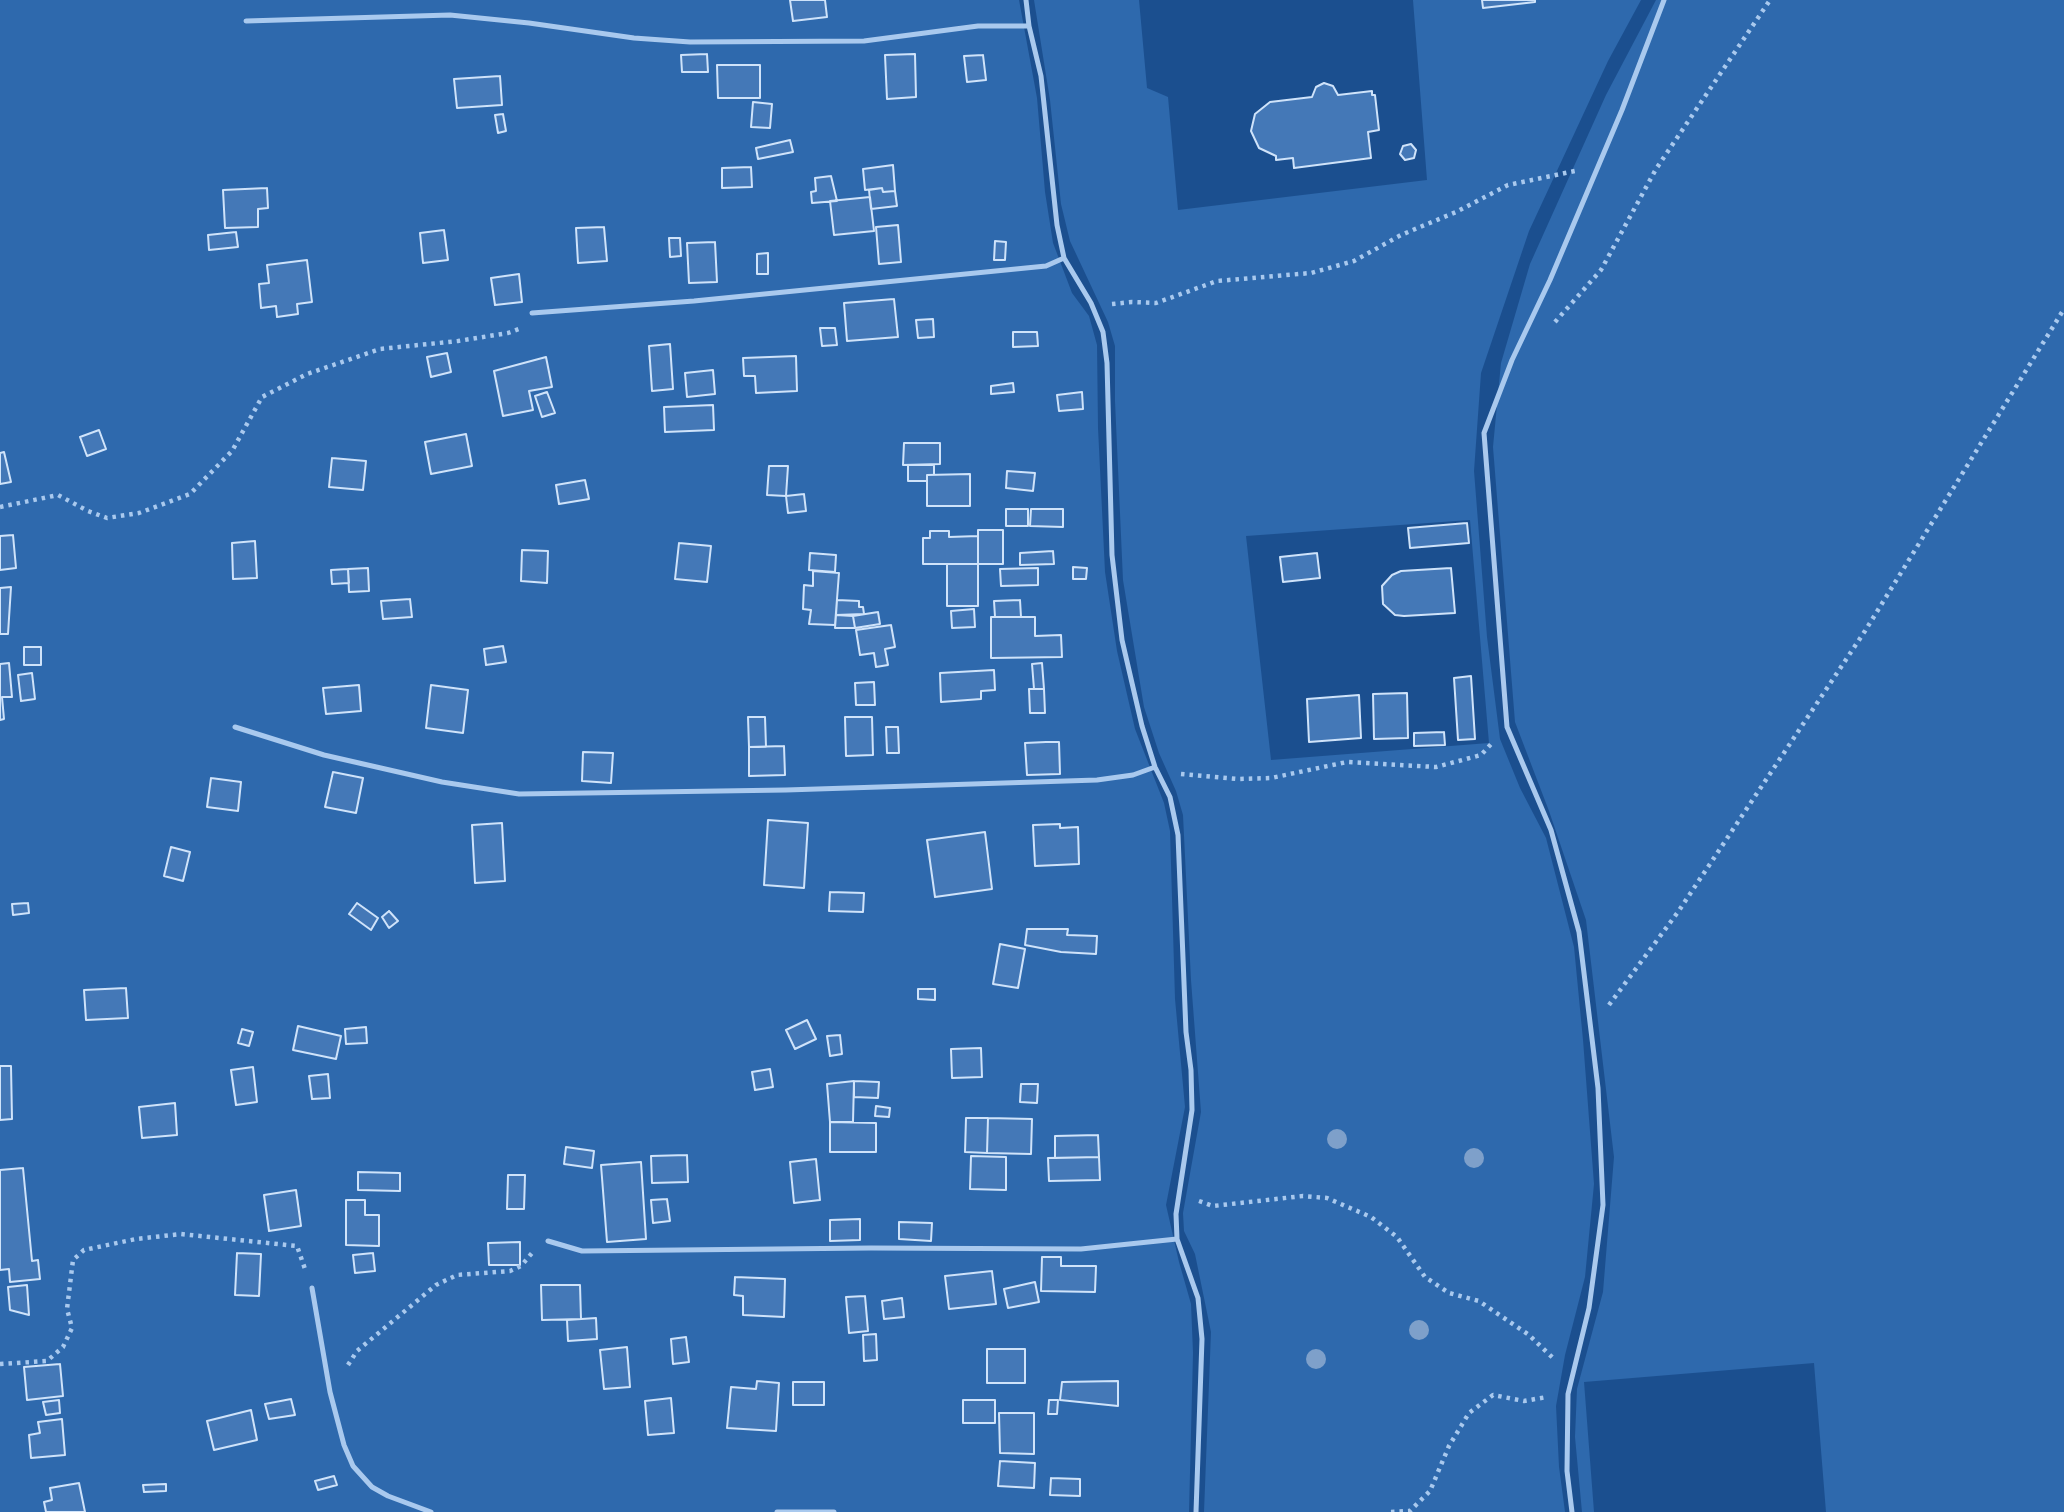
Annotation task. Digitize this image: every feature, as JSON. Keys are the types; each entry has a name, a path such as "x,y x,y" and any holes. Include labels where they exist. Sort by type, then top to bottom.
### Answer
{"lane":[{"path":"1026,0 1041,76 1052,193 1065,258 1097,319 1107,363 1112,555 1122,640 1142,726 1155,767 1170,797 1178,835 1185,1032 1191,1070 1192,1110 1176,1214 1177,1239 1198,1298 1202,1339 1196,1512"},
{"path":"1572,1512 1567,1471 1568,1394 1589,1308 1603,1205 1598,1088 1579,932 1551,830 1507,727 1484,433 1512,360 1550,280 1622,110 1664,0"},
{"path":"246,21 450,15 634,38 690,42 864,41 978,26 1029,26"},
{"path":"532,313 694,301 1046,266 1065,258"},
{"path":"234,727 324,755 442,782 519,794 786,790 1097,780 1133,775 1155,767"},
{"path":"548,1241 582,1251 1081,1249 1177,1239"},
{"path":"312,1288 330,1392 344,1446 353,1466 372,1486 388,1496 430,1512"},
{"path":"777,1512 834,1512"}],"path":[{"path":"1552,326 1601,270 1656,169 1770,0"},
{"path":"1097,319 1108,305 1156,303 1217,281 1311,273 1354,261 1401,235 1456,212 1508,185 1597,166"},
{"path":"1592,1028 1678,912 1865,631 2064,309"},
{"path":"0,507 58,495 107,518 139,513 190,494 232,451 262,397 306,374 380,349 508,333 528,326 532,313"},
{"path":"1155,767 1188,776 1237,779 1271,778 1347,762 1436,767 1481,755 1507,727"},
{"path":"1179,1190 1213,1206 1303,1196 1327,1198 1371,1217 1397,1237 1425,1277 1449,1293 1479,1301 1529,1335 1572,1377"},
{"path":"0,1364 47,1361 63,1347 72,1328 67,1309 73,1260 84,1250 136,1239 181,1234 297,1246 312,1288"},
{"path":"330,1392 357,1351 436,1285 457,1275 492,1274 515,1269 548,1241"},
{"path":"1391,1512 1410,1511 1430,1491 1449,1446 1469,1413 1493,1395 1524,1401 1568,1394"}],"shaded area":[{"path":"0,0 1019,0 1037,98 1045,192 1053,243 1072,293 1089,316 1097,345 1105,572 1117,651 1135,729 1164,803 1170,831 1175,999 1185,1107 1166,1205 1191,1304 1193,1353 1189,1512 0,1512"},
{"path":"1034,0 1139,0 1147,88 1168,97 1178,210 1427,180 1413,0 1641,0 1608,61 1529,231 1481,373 1474,471 1487,637 1500,739 1520,788 1546,838 1574,947 1583,1040 1594,1184 1585,1277 1565,1355 1556,1406 1559,1467 1565,1512 1204,1512 1211,1332 1195,1254 1184,1231 1183,1213 1201,1112 1183,815 1144,707 1123,580 1115,346 1108,322 1070,241 1061,204 1050,100","holes":["1470,520 1489,743 1271,760 1246,536"]},
{"path":"1656,0 2064,0 2064,1512 1826,1512 1814,1363 1584,1382 1594,1512 1582,1512 1575,1437 1577,1389 1603,1292 1614,1157 1586,920 1515,722 1493,447 1501,363 1530,264 1606,95"}],"building":[{"path":"790,0 825,0 827,17 793,21"},
{"path":"1482,0 1535,0 1535,2 1483,8"},
{"path":"707,54 708,72 682,72 681,55"},
{"path":"915,54 916,97 887,99 885,55"},
{"path":"983,55 986,80 967,82 964,56"},
{"path":"717,65 760,65 760,98 718,98"},
{"path":"500,76 502,105 457,108 454,79"},
{"path":"1324,83 1333,86 1338,95 1372,91 1372,95 1375,95 1379,130 1368,132 1371,158 1294,168 1293,158 1276,160 1276,156 1259,148 1251,131 1255,114 1270,102 1312,97 1316,87"},
{"path":"753,102 772,104 770,128 751,127"},
{"path":"503,114 506,131 498,133 495,115"},
{"path":"790,140 793,152 758,159 756,148"},
{"path":"1411,144 1416,150 1414,158 1405,160 1400,154 1403,146"},
{"path":"893,165 895,191 883,192 882,188 865,190 863,169"},
{"path":"751,167 752,187 722,188 722,168"},
{"path":"831,176 837,201 812,203 811,192 816,191 815,178"},
{"path":"267,188 268,208 258,209 258,227 225,228 223,190"},
{"path":"882,188 883,192 895,191 897,206 871,209 869,190"},
{"path":"870,197 874,231 834,235 830,201"},
{"path":"898,225 901,262 879,264 876,227"},
{"path":"604,227 607,261 578,263 576,228"},
{"path":"444,230 448,260 423,263 420,233"},
{"path":"236,232 238,247 209,250 208,235"},
{"path":"669,238 680,238 681,256 670,257"},
{"path":"995,241 1006,242 1005,260 994,260"},
{"path":"715,242 717,282 689,283 687,243"},
{"path":"768,253 768,274 757,274 757,254"},
{"path":"307,260 312,302 297,304 298,314 277,317 276,306 261,308 259,284 269,283 267,265"},
{"path":"519,274 522,302 495,305 491,278"},
{"path":"894,299 898,337 847,341 844,303"},
{"path":"933,319 934,337 918,338 916,320"},
{"path":"820,328 835,328 837,345 822,346"},
{"path":"1013,332 1037,332 1038,346 1013,347"},
{"path":"670,344 673,389 652,391 649,346"},
{"path":"447,353 451,372 431,377 427,357"},
{"path":"796,356 797,391 756,393 755,376 744,376 743,358"},
{"path":"546,357 552,387 529,391 533,410 503,416 494,371"},
{"path":"713,370 715,394 687,397 685,373"},
{"path":"1013,383 1014,392 991,394 991,386"},
{"path":"547,392 555,413 542,417 535,396"},
{"path":"1082,392 1083,409 1059,411 1057,395"},
{"path":"713,405 714,430 665,432 664,407"},
{"path":"99,430 106,449 87,456 80,437"},
{"path":"466,434 472,466 431,474 425,442"},
{"path":"904,443 940,443 940,464 903,465"},
{"path":"4,452 11,482 0,484 0,453"},
{"path":"332,458 366,461 363,490 329,487"},
{"path":"908,465 934,465 934,475 927,475 927,481 908,481"},
{"path":"769,466 788,466 786,496 767,495"},
{"path":"1007,471 1035,473 1033,491 1006,488"},
{"path":"970,474 970,506 927,506 927,475"},
{"path":"585,480 589,499 559,504 556,485"},
{"path":"804,494 806,511 788,513 786,496"},
{"path":"1006,509 1028,509 1028,526 1006,526"},
{"path":"1031,509 1063,509 1063,527 1030,526"},
{"path":"1467,523 1469,543 1410,548 1408,528"},
{"path":"978,530 1003,530 1003,564 978,564"},
{"path":"930,531 949,531 949,537 978,536 978,564 923,564 923,538 930,538"},
{"path":"13,535 16,568 0,570 0,536"},
{"path":"255,541 257,578 233,579 232,543"},
{"path":"679,543 711,546 707,582 675,579"},
{"path":"522,550 548,551 547,583 521,581"},
{"path":"1053,551 1054,564 1020,565 1020,553"},
{"path":"810,553 836,555 835,572 809,570"},
{"path":"1317,553 1320,578 1283,582 1280,557"},
{"path":"947,564 978,564 978,606 947,606"},
{"path":"1073,567 1087,568 1086,579 1073,579"},
{"path":"368,568 369,591 349,592 348,569"},
{"path":"1038,568 1038,585 1001,586 1000,569"},
{"path":"1451,568 1455,613 1395,615 1383,604 1382,586 1392,575 1401,571"},
{"path":"348,569 349,583 332,584 331,570"},
{"path":"813,571 839,573 835,625 809,624 811,610 803,609 804,585 813,586"},
{"path":"11,587 8,634 0,634 0,588"},
{"path":"410,599 412,617 383,619 381,601"},
{"path":"837,600 859,601 859,607 863,607 864,614 836,615"},
{"path":"1020,600 1021,617 995,617 994,601"},
{"path":"974,609 975,627 952,628 951,611"},
{"path":"878,612 880,624 855,628 853,616"},
{"path":"836,615 853,616 855,628 835,628"},
{"path":"991,617 1035,617 1035,636 1061,635 1062,657 991,658"},
{"path":"891,625 895,647 885,649 888,665 876,667 874,653 860,655 856,630"},
{"path":"503,646 506,662 486,665 484,649"},
{"path":"24,647 41,647 41,665 24,665"},
{"path":"9,663 12,697 2,697 4,719 0,720 0,664"},
{"path":"1042,663 1044,689 1034,689 1032,664"},
{"path":"994,670 995,690 981,691 981,699 941,702 940,673"},
{"path":"32,673 35,699 21,701 18,675"},
{"path":"1471,676 1475,739 1458,740 1454,678"},
{"path":"874,682 875,705 856,705 855,683"},
{"path":"359,685 361,711 326,714 323,688"},
{"path":"431,685 468,690 463,733 426,728"},
{"path":"1029,689 1044,689 1045,713 1030,713"},
{"path":"1407,693 1408,738 1374,739 1373,694"},
{"path":"1359,695 1361,738 1309,742 1307,699"},
{"path":"748,717 765,717 766,747 749,747"},
{"path":"845,717 872,717 873,755 846,756"},
{"path":"886,727 898,727 899,753 887,753"},
{"path":"1444,732 1445,745 1414,746 1414,733"},
{"path":"1059,742 1060,774 1027,775 1025,743"},
{"path":"784,746 785,775 749,776 749,747"},
{"path":"583,752 613,753 611,783 582,781"},
{"path":"333,772 363,778 356,813 325,807"},
{"path":"211,778 241,782 238,811 207,807"},
{"path":"768,820 808,823 804,888 764,885"},
{"path":"502,823 505,881 475,883 472,825"},
{"path":"1060,824 1060,828 1078,827 1079,864 1035,866 1033,825"},
{"path":"985,832 992,889 935,897 927,840"},
{"path":"171,847 190,852 183,881 164,876"},
{"path":"830,892 864,893 863,912 829,911"},
{"path":"28,903 29,913 13,915 12,904"},
{"path":"357,903 378,918 371,930 349,914"},
{"path":"389,911 398,921 389,928 382,917"},
{"path":"1027,929 1068,929 1067,935 1097,936 1096,954 1061,952 1025,945"},
{"path":"1000,944 1025,949 1018,988 993,984"},
{"path":"126,988 128,1018 86,1020 84,990"},
{"path":"918,989 935,989 935,1000 918,999"},
{"path":"807,1020 816,1039 795,1049 786,1030"},
{"path":"298,1026 341,1036 336,1059 293,1050"},
{"path":"366,1027 367,1043 346,1044 345,1029"},
{"path":"242,1029 253,1032 249,1046 238,1043"},
{"path":"840,1035 842,1054 830,1056 827,1036"},
{"path":"981,1048 982,1077 952,1078 951,1049"},
{"path":"0,1066 11,1066 12,1119 0,1120"},
{"path":"253,1067 257,1102 236,1105 231,1070"},
{"path":"770,1069 773,1087 755,1090 752,1072"},
{"path":"328,1074 330,1098 312,1099 309,1076"},
{"path":"854,1081 879,1082 878,1098 854,1097"},
{"path":"854,1081 853,1122 830,1122 827,1084"},
{"path":"1021,1084 1038,1084 1037,1103 1020,1102"},
{"path":"175,1103 177,1135 142,1138 139,1107"},
{"path":"876,1106 890,1108 889,1117 875,1116"},
{"path":"966,1118 988,1118 987,1153 965,1152"},
{"path":"988,1118 1032,1119 1031,1154 987,1153"},
{"path":"830,1122 876,1123 876,1152 830,1152"},
{"path":"1098,1135 1099,1157 1055,1158 1055,1136"},
{"path":"566,1147 594,1151 592,1168 564,1164"},
{"path":"687,1155 688,1182 652,1183 651,1156"},
{"path":"971,1156 1006,1157 1006,1190 970,1189"},
{"path":"1099,1157 1100,1180 1049,1181 1048,1158"},
{"path":"816,1159 820,1200 794,1203 790,1162"},
{"path":"641,1162 646,1239 607,1242 601,1165"},
{"path":"23,1168 32,1261 38,1260 40,1279 10,1282 9,1269 0,1270 0,1170"},
{"path":"358,1172 400,1173 400,1191 358,1190"},
{"path":"508,1175 525,1175 524,1209 507,1209"},
{"path":"296,1190 301,1226 269,1231 264,1195"},
{"path":"667,1199 670,1221 653,1223 651,1200"},
{"path":"346,1200 365,1200 365,1215 379,1215 379,1246 346,1245"},
{"path":"860,1219 860,1240 830,1241 830,1220"},
{"path":"899,1222 932,1223 931,1241 899,1239"},
{"path":"520,1242 520,1265 489,1265 488,1243"},
{"path":"237,1253 261,1254 259,1296 235,1295"},
{"path":"373,1253 375,1271 355,1273 353,1255"},
{"path":"1042,1257 1061,1257 1061,1266 1096,1266 1095,1292 1041,1291"},
{"path":"992,1271 996,1304 949,1309 945,1276"},
{"path":"735,1277 785,1279 784,1317 743,1315 743,1296 734,1295"},
{"path":"1035,1282 1039,1302 1008,1308 1004,1289"},
{"path":"27,1285 29,1315 10,1310 8,1287"},
{"path":"541,1285 580,1285 581,1319 542,1320"},
{"path":"865,1296 868,1331 849,1333 846,1297"},
{"path":"902,1298 904,1317 884,1319 882,1301"},
{"path":"596,1318 597,1339 568,1341 567,1320"},
{"path":"876,1334 877,1360 864,1361 863,1335"},
{"path":"686,1337 689,1362 673,1364 671,1339"},
{"path":"627,1347 630,1387 604,1389 600,1350"},
{"path":"987,1349 1025,1349 1025,1383 987,1383"},
{"path":"60,1364 63,1396 27,1400 24,1367"},
{"path":"757,1381 779,1383 776,1431 727,1428 731,1387 756,1389"},
{"path":"1118,1381 1118,1406 1060,1400 1062,1382"},
{"path":"793,1382 824,1382 824,1405 793,1405"},
{"path":"671,1398 674,1433 648,1435 645,1401"},
{"path":"291,1399 295,1415 269,1419 265,1404"},
{"path":"59,1400 60,1413 46,1415 43,1402"},
{"path":"963,1400 995,1400 995,1423 963,1423"},
{"path":"1049,1400 1058,1400 1057,1414 1048,1414"},
{"path":"251,1410 257,1440 214,1450 207,1421"},
{"path":"999,1413 1034,1413 1034,1454 1000,1453"},
{"path":"62,1419 65,1455 31,1458 29,1435 40,1433 38,1422"},
{"path":"1000,1461 1035,1463 1034,1488 998,1486"},
{"path":"334,1476 337,1485 318,1490 315,1481"},
{"path":"1051,1478 1080,1479 1080,1496 1050,1495"},
{"path":"79,1483 85,1512 46,1512 44,1502 52,1500 50,1488"},
{"path":"166,1484 166,1491 144,1492 143,1485"}]}
